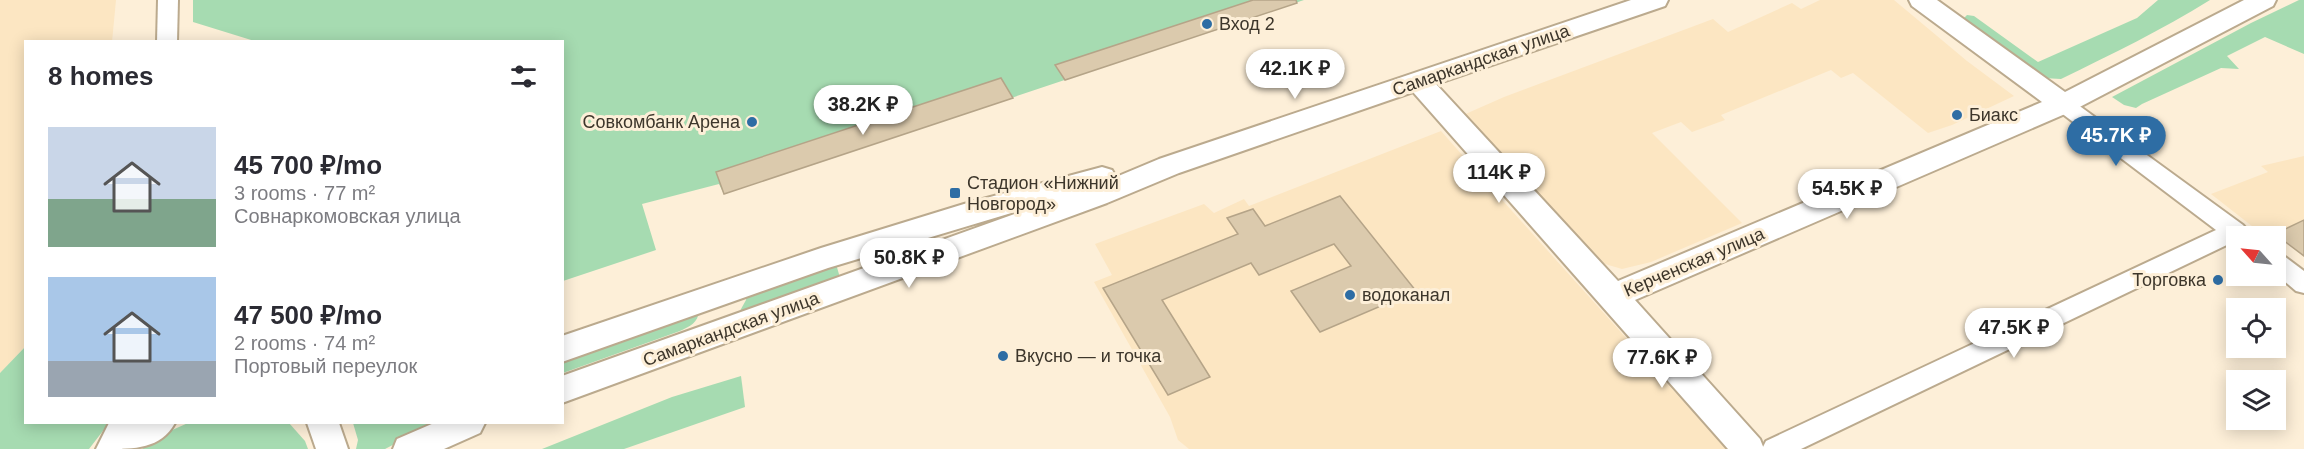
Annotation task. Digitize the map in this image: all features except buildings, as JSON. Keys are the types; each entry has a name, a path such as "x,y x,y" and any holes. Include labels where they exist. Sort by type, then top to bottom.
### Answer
{"main road":[{"name":"Самаркандская улица","path":"564,389 1097,196 1169,166 1656,0"},
{"path":"1921,0 2063,104"},
{"name":"Керченская улица","path":"1613,296 2063,104 2264,0"},
{"path":"1419,82 1748,449"},
{"name":"Самаркандская улица","path":"564,347 733,289 898,236 1094,178 1169,166"},
{"path":"631,365 651,348 717,316 728,305 733,289"},
{"path":"122,449 158,424"},
{"path":"322,424 332,449"},
{"path":"409,449 467,424"}],"street":[{"path":"167,40 168,0"},
{"path":"2063,104 2228,226"},
{"path":"1774,449 2226,240"},
{"path":"2286,270 2304,284"},
{"path":"109,449 122,424"}],"shaded area":[{"path":"0,0 116,0 112,40 24,40 24,348 0,373"},
{"path":"1820,0 1894,0 1967,61 2014,96 1952,125 1928,133 1853,73 1841,78 1831,70 1721,115 1725,120 1692,132 1681,122 1652,133 1742,223 1651,262 1622,269 1605,264 1461,116 1504,97 1713,19 1728,32 1792,3 1801,9"},
{"name":"водоканал","path":"1441,131 1726,449 1189,449 1178,440 1170,417 1094,282 1112,275 1095,244 1204,204 1214,213 1244,199 1249,206"},
{"path":"2304,156 2304,256 2286,242 2286,226 2252,226 2211,194 2268,172 2261,166"}],"green space":[{"name":"Совкомбанк Арена","path":"193,0 1304,0 724,194 719,184 642,204 656,250 564,281 564,40 252,40 193,22"},
{"path":"2158,0 2210,0 2155,32 2061,79 2043,78 1960,22 1967,15 1974,16 2038,62 2137,18"},
{"path":"2299,0 2304,0 2304,54 2265,37 2227,56 2239,69 2221,68 2136,108 2124,105 2112,97 2251,23"},
{"path":"836,264 841,281 736,318 746,300 747,293"},
{"path":"699,311 695,321 680,331 564,373 564,358"},
{"path":"24,348 24,424 108,424 89,449 0,449 0,373"},
{"path":"741,376 745,407 624,449 542,449 672,397"},
{"path":"186,424 290,424 305,441 308,449 142,449"},
{"path":"353,424 433,424 385,449 356,449 358,440"}],"place":[{"name":"Вход 2","path":"1207,24"},
{"name":"Биакс","path":"1957,115"},
{"name":"Совкомбанк Арена","path":"752,122"},
{"name":"Стадион «Нижний Новгород»","path":"955,193"},
{"name":"Торговка","path":"2218,280"},
{"name":"водоканал","path":"1350,295"},
{"name":"Вкусно — и точка","path":"1003,356"}]}
